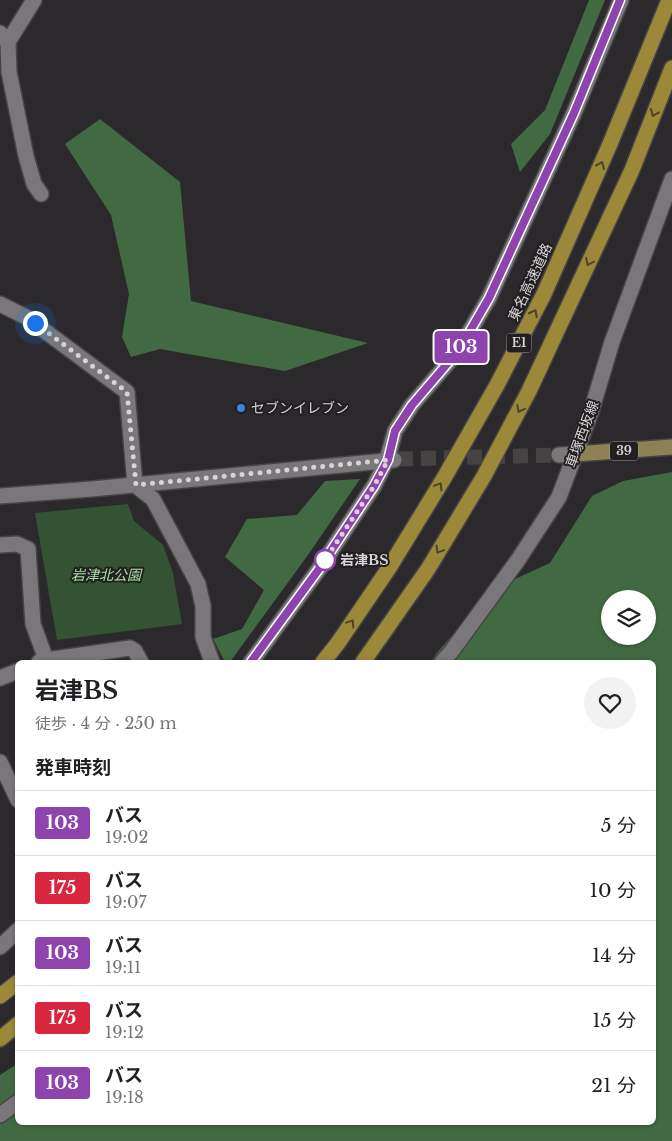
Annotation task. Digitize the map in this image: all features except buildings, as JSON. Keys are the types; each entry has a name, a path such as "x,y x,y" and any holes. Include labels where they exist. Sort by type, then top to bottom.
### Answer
{"highway":[{"name":"東名高速道路","path":"325,660 389,568 444,478 497,385 544,294 610,144 669,0"},
{"name":"E1","path":"365,660 428,569 484,476 529,391 632,170 672,68"},
{"path":"0,996 15,984"},
{"path":"0,1039 15,1026"}],"main road":[{"name":"39","path":"575,454 672,447"}],"street":[{"path":"34,0 4,37 26,156 34,184 41,194"},
{"path":"252,660 319,569 393,460 395,431 412,405 459,350 489,298 574,113 620,0"},
{"name":"車塚西坂線","path":"444,660 518,560 559,497 591,412 612,342 672,179"},
{"path":"0,304 26,317 127,392 136,485 153,499 198,584 203,606 203,637 211,660"},
{"path":"559,455 575,454"},
{"path":"0,496 393,460"},
{"path":"0,545 17,544 28,549 33,624 43,660"},
{"path":"56,660 130,648 140,660"},
{"path":"0,678 15,672"},
{"path":"0,762 15,794"},
{"path":"0,947 15,933"},
{"path":"0,1115 15,1104"}],"green space":[{"path":"589,0 605,0 550,134 520,172 511,144 545,110"},
{"path":"100,119 180,182 191,301 368,343 285,371 160,349 131,357 122,337 129,294 111,215 65,144"},
{"path":"672,472 672,1141 0,1141 0,1075 15,1065 15,1125 656,1125 656,660 432,660 491,590 550,563 592,496 623,481"},
{"path":"360,479 308,555 231,660 224,660 213,639 242,629 264,590 225,557 247,519 297,515 325,481"},
{"name":"岩津北公園","path":"128,504 134,521 163,545 173,573 182,624 57,640 35,513"}],"tunnel":[{"path":"398,459 559,455"}],"bus line":[{"name":"103","path":"252,660 319,569 374,486 388,460 395,431 412,405 459,350 489,298 574,113 620,0"}],"place":[{"name":"セブンイレブン","path":"241,408"},
{"name":"岩津BS","path":"325,560"}],"route":[{"path":"35,323 127,392 136,485 388,460 374,486 325,560"}]}
